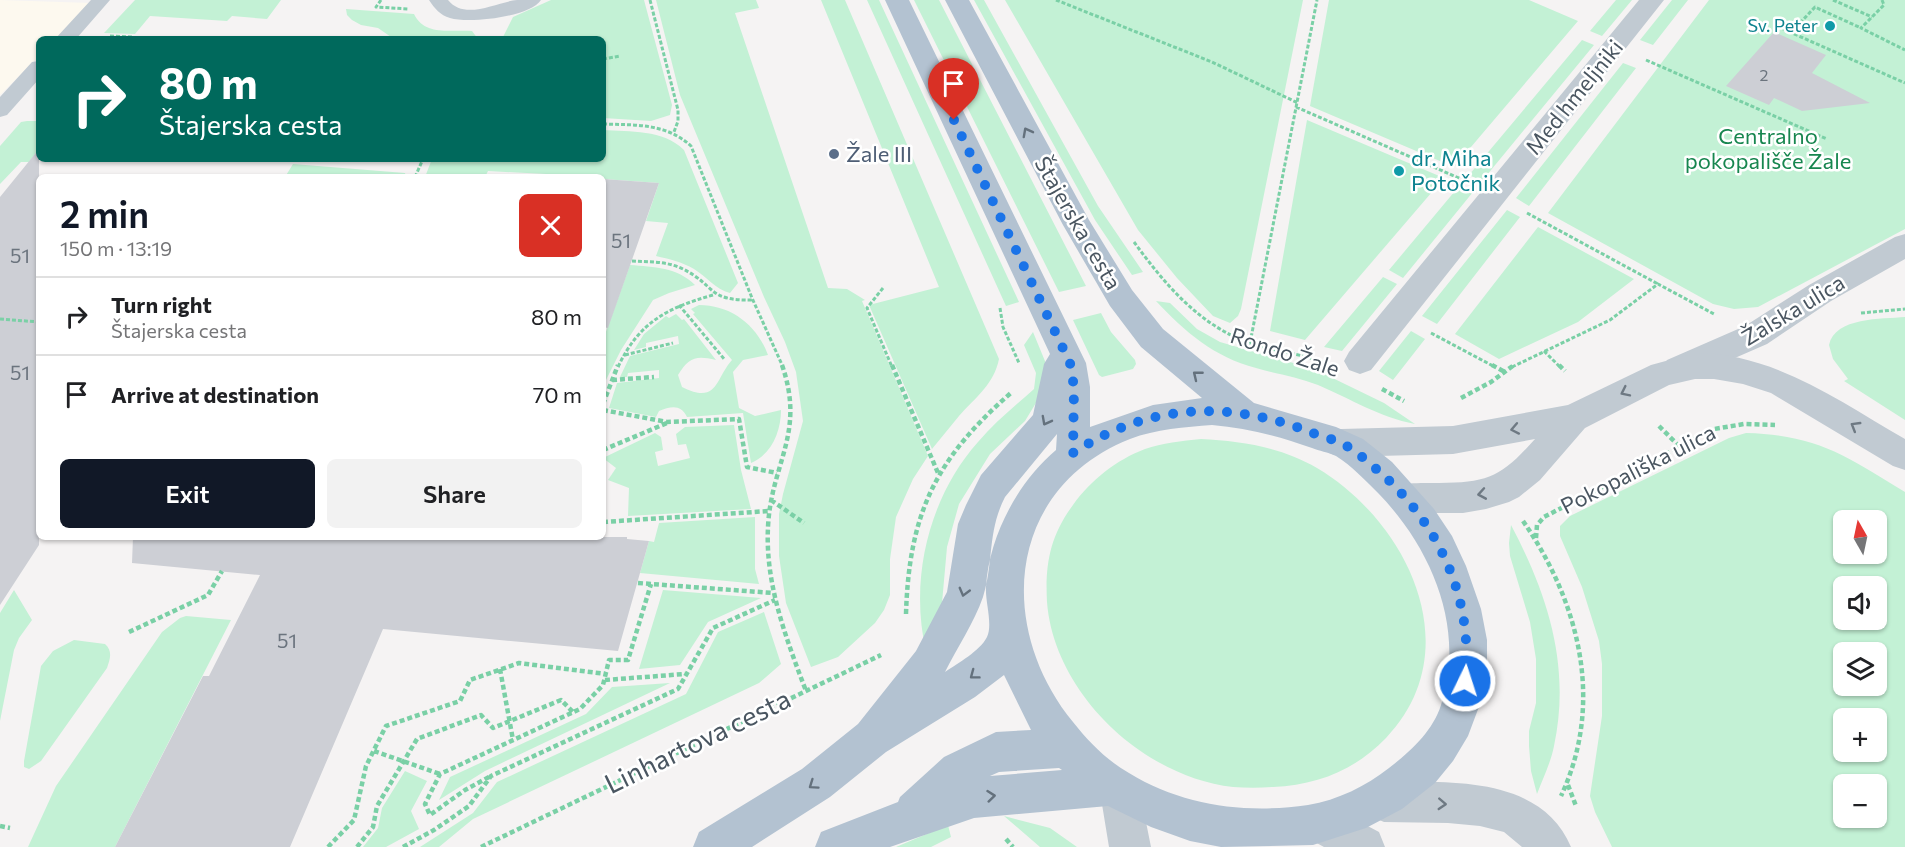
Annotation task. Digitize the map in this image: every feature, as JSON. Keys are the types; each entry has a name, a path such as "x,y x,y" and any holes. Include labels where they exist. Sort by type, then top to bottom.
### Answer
{"main road":[{"path":"897,0 1062,344 1074,376 1073,453"},
{"name":"Štajerska cesta","path":"957,0 1077,225 1121,298 1152,338 1242,412"},
{"path":"872,738 929,664 964,595 976,524 983,505 993,486 1047,422 1053,404 1062,344"},
{"path":"1189,412 1242,412 1284,423 1341,443 1373,466 1405,498 1433,534 1454,577 1464,619 1468,661 1463,699 1456,719 1431,758 1402,788 1384,802 1345,821 1305,835 1245,834 1212,829 1172,817 1115,789 1085,766 1037,703 1023,675 1008,630 1005,611 1005,579 1017,533 1045,481 1073,453 1121,427 1153,418 1189,412"},
{"path":"714,847 816,783 872,738 961,684 995,658 1008,630"},
{"path":"904,821 958,771 996,752 1069,747"},
{"path":"836,847 974,798 1115,789"}],"street":[{"name":"Med hmeljniki","path":"1367,373 1398,315 1652,0"},
{"name":"Žalska ulica","path":"1678,369 1724,351 1756,335 1820,293 1905,245"},
{"path":"1341,443 1453,440 1573,418 1662,374 1678,369 1714,366 1770,379 1808,398 1905,456"},
{"path":"1405,498 1477,496 1499,491 1517,479 1573,418"},
{"path":"1115,789 1130,847"},
{"path":"1384,802 1477,806 1512,814 1540,835 1550,847"},
{"path":"1305,835 1364,847"}],"lane":[{"path":"68,36 101,0"},
{"path":"438,0 441,8 448,12 471,15 500,11 532,0"},
{"path":"0,110 36,70"}],"path":[{"path":"650,0 678,110 674,132"},
{"path":"1056,0 1212,62 1297,105 1457,177"},
{"path":"1250,343 1317,0"},
{"path":"1833,0 1872,16"},
{"path":"1861,28 1884,5 1882,0"},
{"path":"1800,23 1815,8 1905,50"},
{"path":"1783,29 1905,83"},
{"path":"606,58 620,56"},
{"path":"1651,62 1827,139"},
{"path":"606,124 653,127 674,132 691,146 786,376 793,407 790,429 771,500 767,549 773,593 806,691"},
{"path":"1534,217 1756,335"},
{"path":"632,261 661,262 683,269 700,281 713,295"},
{"path":"1455,401 1544,351 1610,320 1658,284"},
{"name":"Rondo Žale","path":"1170,286 1208,324 1218,330 1250,343 1297,352 1333,366"},
{"path":"883,288 867,308 938,473"},
{"path":"606,396 624,355 637,334 650,320 679,305 713,295 736,301 753,300"},
{"path":"679,305 725,360"},
{"path":"1398,315 1505,372"},
{"path":"0,319 36,322"},
{"path":"624,355 673,343"},
{"path":"1544,351 1565,371"},
{"path":"1367,373 1411,405"},
{"path":"612,380 654,377"},
{"path":"606,411 667,422 739,419 747,467 777,473"},
{"path":"606,449 667,422"},
{"name":"Pokopališka ulica","path":"1536,538 1537,525 1544,517 1725,425 1756,423"},
{"path":"1659,426 1680,447"},
{"path":"771,500 804,522"},
{"path":"606,522 769,511"},
{"path":"1522,520 1536,538 1568,603 1582,663 1582,706 1574,761 1567,784"},
{"path":"129,632 208,595 222,571"},
{"path":"638,583 773,593"},
{"path":"651,584 628,660 609,660 603,685 580,709 440,774 425,804 430,815 465,790 491,776 678,689 713,628 775,600"},
{"name":"Linhartova cesta","path":"481,847 889,650"},
{"path":"328,847 354,820 366,766 386,726 460,701 470,680 519,663 605,677 686,674"},
{"path":"500,669 513,740"},
{"path":"357,847 373,827 377,806 417,739 481,715 493,728 563,699 573,712"},
{"path":"374,751 440,774"},
{"path":"403,847 434,830 469,806 491,776"},
{"path":"0,826 10,828"},
{"path":"1006,839 1013,847"}],"shaded area":[{"path":"0,0 91,3 59,36 36,36 36,59 0,95"}],"green space":[{"path":"135,0 281,0 267,19 232,16 227,21 150,16 135,34 104,33"},
{"path":"551,0 644,0 672,105 670,115 651,121 606,118 606,36 504,36 513,17"},
{"path":"656,0 756,0 759,8 735,13 828,288 847,289 865,300 862,301 928,456 913,479 896,517 890,559 890,595 884,610 875,623 838,657 811,667 786,603 779,556 779,514 803,421 796,372 680,95"},
{"path":"821,0 845,0 999,359 989,383 932,449 869,305 939,287"},
{"path":"867,0 879,0 1019,302 1006,306"},
{"path":"914,0 939,0 1086,286 1059,292"},
{"path":"974,0 984,0 1098,206 1143,272 1132,275 1095,220"},
{"path":"1005,0 1303,0 1241,309 1238,316 1230,323 1213,316 1177,278 1138,230"},
{"path":"1329,0 1529,0 1578,21 1454,167 1310,106"},
{"path":"1616,0 1632,0 1602,36 1590,31"},
{"path":"1672,0 1688,0 1653,45 1640,40"},
{"name":"Centralno pokopališče Žale","path":"1709,0 1905,0 1905,229 1758,307 1734,309 1713,304 1548,213"},
{"path":"346,9 414,14 425,26 432,29 472,31 476,36 390,36 378,28 361,25 347,15"},
{"path":"1582,40 1594,45 1482,181 1469,175"},
{"path":"1623,63 1636,68 1529,206 1516,198"},
{"path":"1307,120 1444,178 1305,340 1270,331"},
{"path":"36,121 36,153 29,162 21,162 0,184 0,146 21,122"},
{"path":"606,130 646,133 666,138 684,150 738,283 730,293 720,289 689,267 656,256 668,223 646,221 659,183 606,179 606,174 488,171 486,174 426,174 431,162 606,162"},
{"path":"293,164 405,174 287,174"},
{"path":"1460,185 1473,192 1403,278 1389,270"},
{"path":"1507,210 1520,217 1437,324 1422,316"},
{"path":"1538,227 1634,279 1578,322 1499,359 1455,334"},
{"path":"630,265 673,271 695,285 653,300 621,350 606,380 606,332"},
{"path":"1383,277 1397,284 1342,351 1324,347"},
{"path":"1156,301 1170,303 1197,329 1220,342 1314,369 1384,403 1415,424 1377,412 1310,382 1256,368 1227,357 1189,333"},
{"path":"699,305 722,309 741,319 757,335 768,355 743,360 733,372 739,408 755,416 781,410 774,441 765,454 751,463 743,413 687,417 679,408 672,407 659,411 656,417 609,408 617,383 659,378 659,370 628,373 627,377 620,377 630,356 679,344 678,336 646,343 646,347 634,350 644,334 666,316 669,318 676,314 682,320 684,319 716,360 698,358 686,364 678,375 682,387 703,393 714,387 732,360 693,314 695,313 691,309"},
{"path":"1101,313 1111,332 1135,360 1136,364 1133,369 1102,377 1099,375 1073,320"},
{"path":"1905,317 1905,420 1844,381 1848,379 1833,359 1829,345 1833,336 1840,329 1850,324 1872,319"},
{"path":"1411,331 1425,339 1393,380 1379,371"},
{"path":"1033,332 1047,366 1042,393 1025,421 990,454 959,504 947,547 942,603 926,651 921,624 922,568 927,540 936,513 961,464 978,442 1034,389 1036,373 1024,345"},
{"path":"734,425 741,470 751,509 628,516 629,488 608,480 616,468 606,460 606,457 655,433 661,437 663,450 655,452 658,466 690,458 686,444 678,445 676,434 685,427"},
{"path":"1746,433 1793,438 1812,443 1848,458 1905,492 1905,847 1612,847 1590,796 1602,716 1602,664 1599,641 1582,587 1560,536 1560,526 1570,516 1729,438"},
{"path":"1201,439 1231,441 1275,450 1317,468 1350,491 1378,521 1401,554 1417,590 1425,628 1423,666 1411,703 1386,738 1362,759 1335,774 1290,786 1243,788 1199,780 1167,767 1136,748 1109,725 1085,698 1066,668 1053,636 1047,602 1048,563 1054,539 1073,505 1088,487 1124,459 1158,445"},
{"path":"755,517 755,569 759,584 640,573 649,541 654,542 659,523"},
{"path":"1511,525 1536,578 1553,632 1558,659 1559,716 1553,752 1537,794 1531,771 1529,746 1529,731 1536,703 1536,659 1530,622 1510,556"},
{"path":"14,590 32,620 19,638 14,650 0,721 0,613"},
{"path":"663,590 761,598 708,622 680,665 639,669"},
{"path":"764,612 781,664 759,683 473,819 439,847 420,847 473,813 497,782 686,694 718,632"},
{"path":"186,616 231,620 115,847 28,847 56,786 162,632"},
{"path":"74,640 105,644 110,652 107,668 41,761 29,769 24,767 24,761 41,666 53,651"},
{"path":"670,683 485,771 439,800 450,777 586,714 612,687"},
{"path":"405,771 427,781 411,811 419,829 386,847 363,847 378,828 382,808"},
{"path":"1004,816 1050,828 1077,847 1040,847"},
{"path":"948,825 951,837 931,847 896,847"}],"building":[{"path":"1774,32 1826,55 1812,73 1870,103 1802,111 1774,98 1769,105 1726,86"},
{"path":"36,153 39,174 36,174 36,540 39,540 39,545 0,605 0,197"},
{"path":"606,179 659,183 608,328 606,328"},
{"path":"606,537 627,537 627,539 649,541 618,651 383,629 290,847 115,847 203,676 209,676 260,575 132,563 133,540 606,540"}],"place":[{"name":"Sv. Peter","path":"1830,26"},
{"name":"Žale III","path":"834,154"},
{"name":"dr. Miha Potočnik","path":"1399,171"}],"route":[{"path":"954,120 1070,363 1074,376 1073,453 1121,427 1153,418 1212,411 1254,414 1296,426 1341,443 1391,482 1421,515 1442,550 1454,577 1464,619 1468,661 1465,681"}]}
